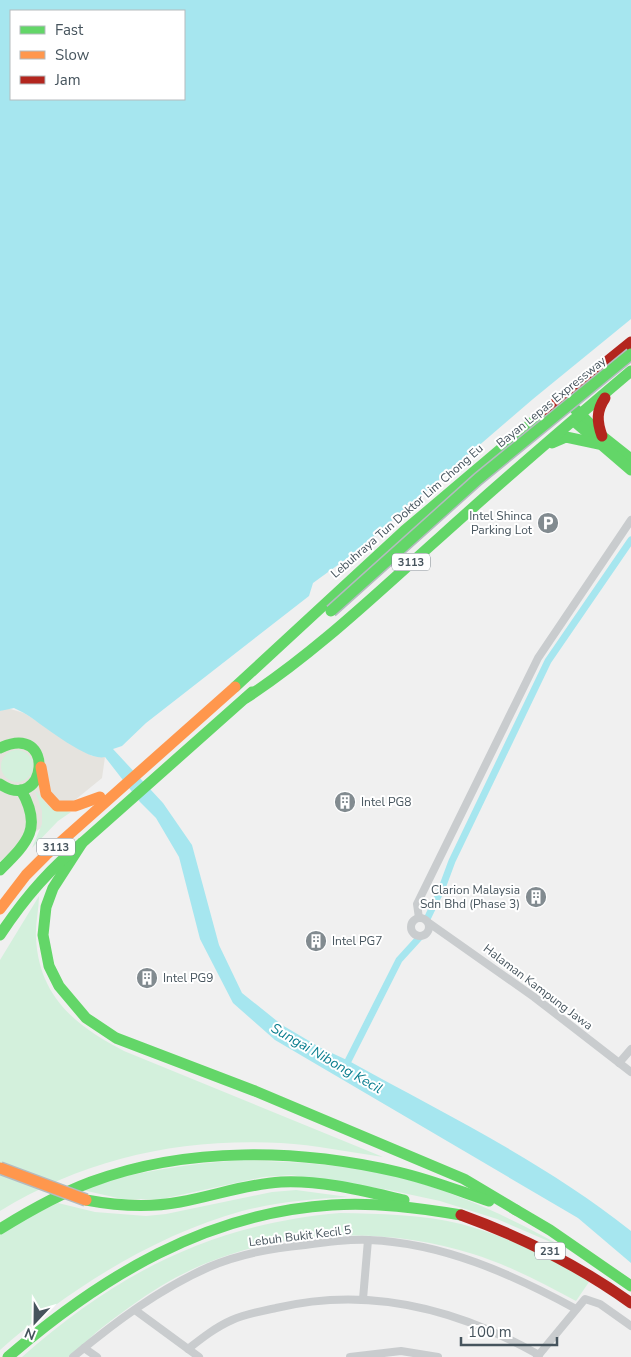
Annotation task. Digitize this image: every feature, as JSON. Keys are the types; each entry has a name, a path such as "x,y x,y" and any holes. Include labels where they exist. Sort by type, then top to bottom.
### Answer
{"main road":[{"name":"3113","path":"626,352 631,342"},
{"path":"626,352 580,390 573,410 631,470"},
{"name":"Bayan Lepas Expressway","path":"333,614 490,469 626,352"},
{"name":"Bayan Lepas Expressway","path":"333,614 573,410 631,365"},
{"name":"Lebuhraya Tun Doktor Lim Chong Eu","path":"210,711 300,625 423,514 573,410 618,382 631,371"},
{"path":"600,440 597,410 618,382"},
{"name":"Lebuhraya Tun Doktor Lim Chong Eu","path":"246,698 287,671 332,634 526,459 573,410"},
{"path":"526,459 556,440 566,437 600,440 631,459"},
{"name":"Lebuhraya Tun Doktor Lim Chong Eu","path":"0,936 18,908 66,853 82,843 127,801 246,698 333,614"},
{"name":"Lebuhraya Tun Doktor Lim Chong Eu","path":"0,909 26,874 115,789 148,760 333,614"},
{"path":"148,760 284,633 300,625"},
{"path":"0,748 17,742 29,745 38,755 41,767 42,788 45,795 55,805 70,809 115,789"},
{"path":"0,784 7,789 21,790 35,782 41,767"},
{"path":"0,870 22,848 32,834 34,824 33,811 21,790"},
{"path":"0,891 48,842 100,797"},
{"path":"82,843 52,888 46,908 43,935 46,953 54,977 66,998 86,1018 116,1038 255,1091 464,1179 516,1210"},
{"path":"0,1229 53,1198 108,1176 144,1166 223,1156 280,1156 365,1165 431,1181 516,1210"},
{"path":"0,1168 68,1194 114,1206 155,1206 250,1185 300,1182 389,1196 461,1215"},
{"path":"8,1357 54,1317 98,1286 148,1257 219,1227 267,1214 331,1204 395,1206 461,1215"},
{"name":"231","path":"516,1210 550,1230 631,1286"},
{"name":"231","path":"461,1215 514,1234 562,1258 596,1277 631,1303"}],"street":[{"path":"419,918 417,904 420,897 538,658 631,520"},
{"path":"419,918 429,922 428,933 421,937 416,936 411,926 419,918"},
{"name":"Halaman Kampung Jawa","path":"429,922 534,997 631,1072"},
{"path":"619,1063 631,1049"},
{"path":"363,1299 368,1240"},
{"name":"Lebuh Bukit Kecil 5","path":"73,1357 135,1310 175,1284 231,1258 276,1248 368,1240 432,1249 480,1263 522,1280 576,1308"},
{"path":"188,1349 219,1327 250,1314 302,1302 363,1299 401,1303 454,1316 495,1332 538,1356 586,1298 600,1304 631,1326"},
{"path":"135,1310 199,1357"},
{"path":"84,1348 97,1357"},
{"path":"350,1357 401,1351 438,1357"}],"shaded area":[{"path":"7,708 24,713 92,756 105,757 102,778 0,861 0,711"}],"green space":[{"path":"17,750 23,751 28,755 32,760 32,772 28,777 23,781 17,782 11,781 6,777 2,772 1,766 2,760 6,755 11,751"},
{"path":"35,790 49,807 71,812 58,821 32,848 42,824 42,811"},
{"path":"39,896 36,938 44,977 63,1007 90,1031 124,1051 383,1157 281,1143 243,1142 170,1148 135,1155 66,1177 0,1211 0,960"},
{"path":"242,1160 287,1162 356,1169 423,1184 479,1205 569,1250 497,1219 440,1201 389,1190 291,1175 263,1177 162,1199 122,1199 78,1189 159,1170"},
{"path":"296,1190 348,1197 268,1205 209,1221 177,1234 114,1267 83,1286 54,1306 0,1350 0,1235 15,1223 58,1203 95,1212 146,1216 166,1214 272,1192"},
{"path":"340,1213 416,1216 461,1224 527,1248 589,1282 576,1301 499,1263 434,1244 394,1238 354,1236 313,1237 273,1243 234,1253 196,1268 137,1301 68,1357 22,1357 58,1327 94,1301 131,1277 169,1258 208,1241 250,1228 293,1219"}],"water":[{"name":"Sungai Nibong Kecil","path":"0,0 631,0 631,319 533,399 353,554 313,583 309,596 146,723 122,746 113,749 163,803 192,845 219,945 242,993 282,1025 321,1048 349,1061 458,1120 565,1183 631,1231 631,1263 578,1218 275,1040 233,1003 200,939 179,857 156,818 140,802 105,757 87,754 14,708 0,711"}],"waterway":[{"path":"427,919 442,888 452,861 548,661 631,540"},
{"name":"Sungai Nibong Kecil","path":"344,1069 399,960 419,938"}],"traffic: fast":[{"path":"331,611 478,479 631,354"},
{"path":"246,698 297,661 345,622 510,475 631,371"},
{"path":"575,409 602,436 631,459"},
{"path":"235,687 404,531 547,410"},
{"path":"574,421 631,470"},
{"path":"552,443 566,437 599,444"},
{"path":"0,935 27,897 58,863 252,692"},
{"path":"0,748 18,743 31,747 37,756 39,767 36,779 28,788 16,790 0,784"},
{"path":"0,870 18,851 29,834 31,815 28,803 21,790"},
{"path":"82,843 53,888 46,907 43,935 49,966 59,986 86,1018 116,1038 255,1091 464,1179 516,1210"},
{"path":"0,1229 44,1203 91,1182 128,1170 166,1162 205,1157 283,1156 360,1164 421,1178 489,1201"},
{"path":"86,1200 121,1205 145,1206 168,1204 255,1185 281,1182 343,1187 404,1200"},
{"path":"8,1357 81,1300 119,1275 199,1235 241,1221 286,1211 348,1204 397,1206 461,1215"},
{"path":"516,1210 550,1230 631,1286"}],"traffic: slow":[{"path":"0,909 26,875 46,855 235,687"},
{"path":"41,767 46,794 57,806 75,806 100,797"},
{"path":"0,1168 86,1200"}],"traffic: jam":[{"path":"547,410 631,342"},
{"path":"602,436 598,417 600,407 605,398"},
{"path":"461,1215 528,1242 591,1276 631,1303"}],"place":[{"name":"Intel Shinca Parking Lot","path":"548,523"},
{"name":"Intel PG8","path":"345,802"},
{"name":"Clarion Malaysia Sdn Bhd (Phase 3)","path":"536,897"},
{"name":"Intel PG7","path":"316,941"},
{"name":"Intel PG9","path":"147,978"}]}
